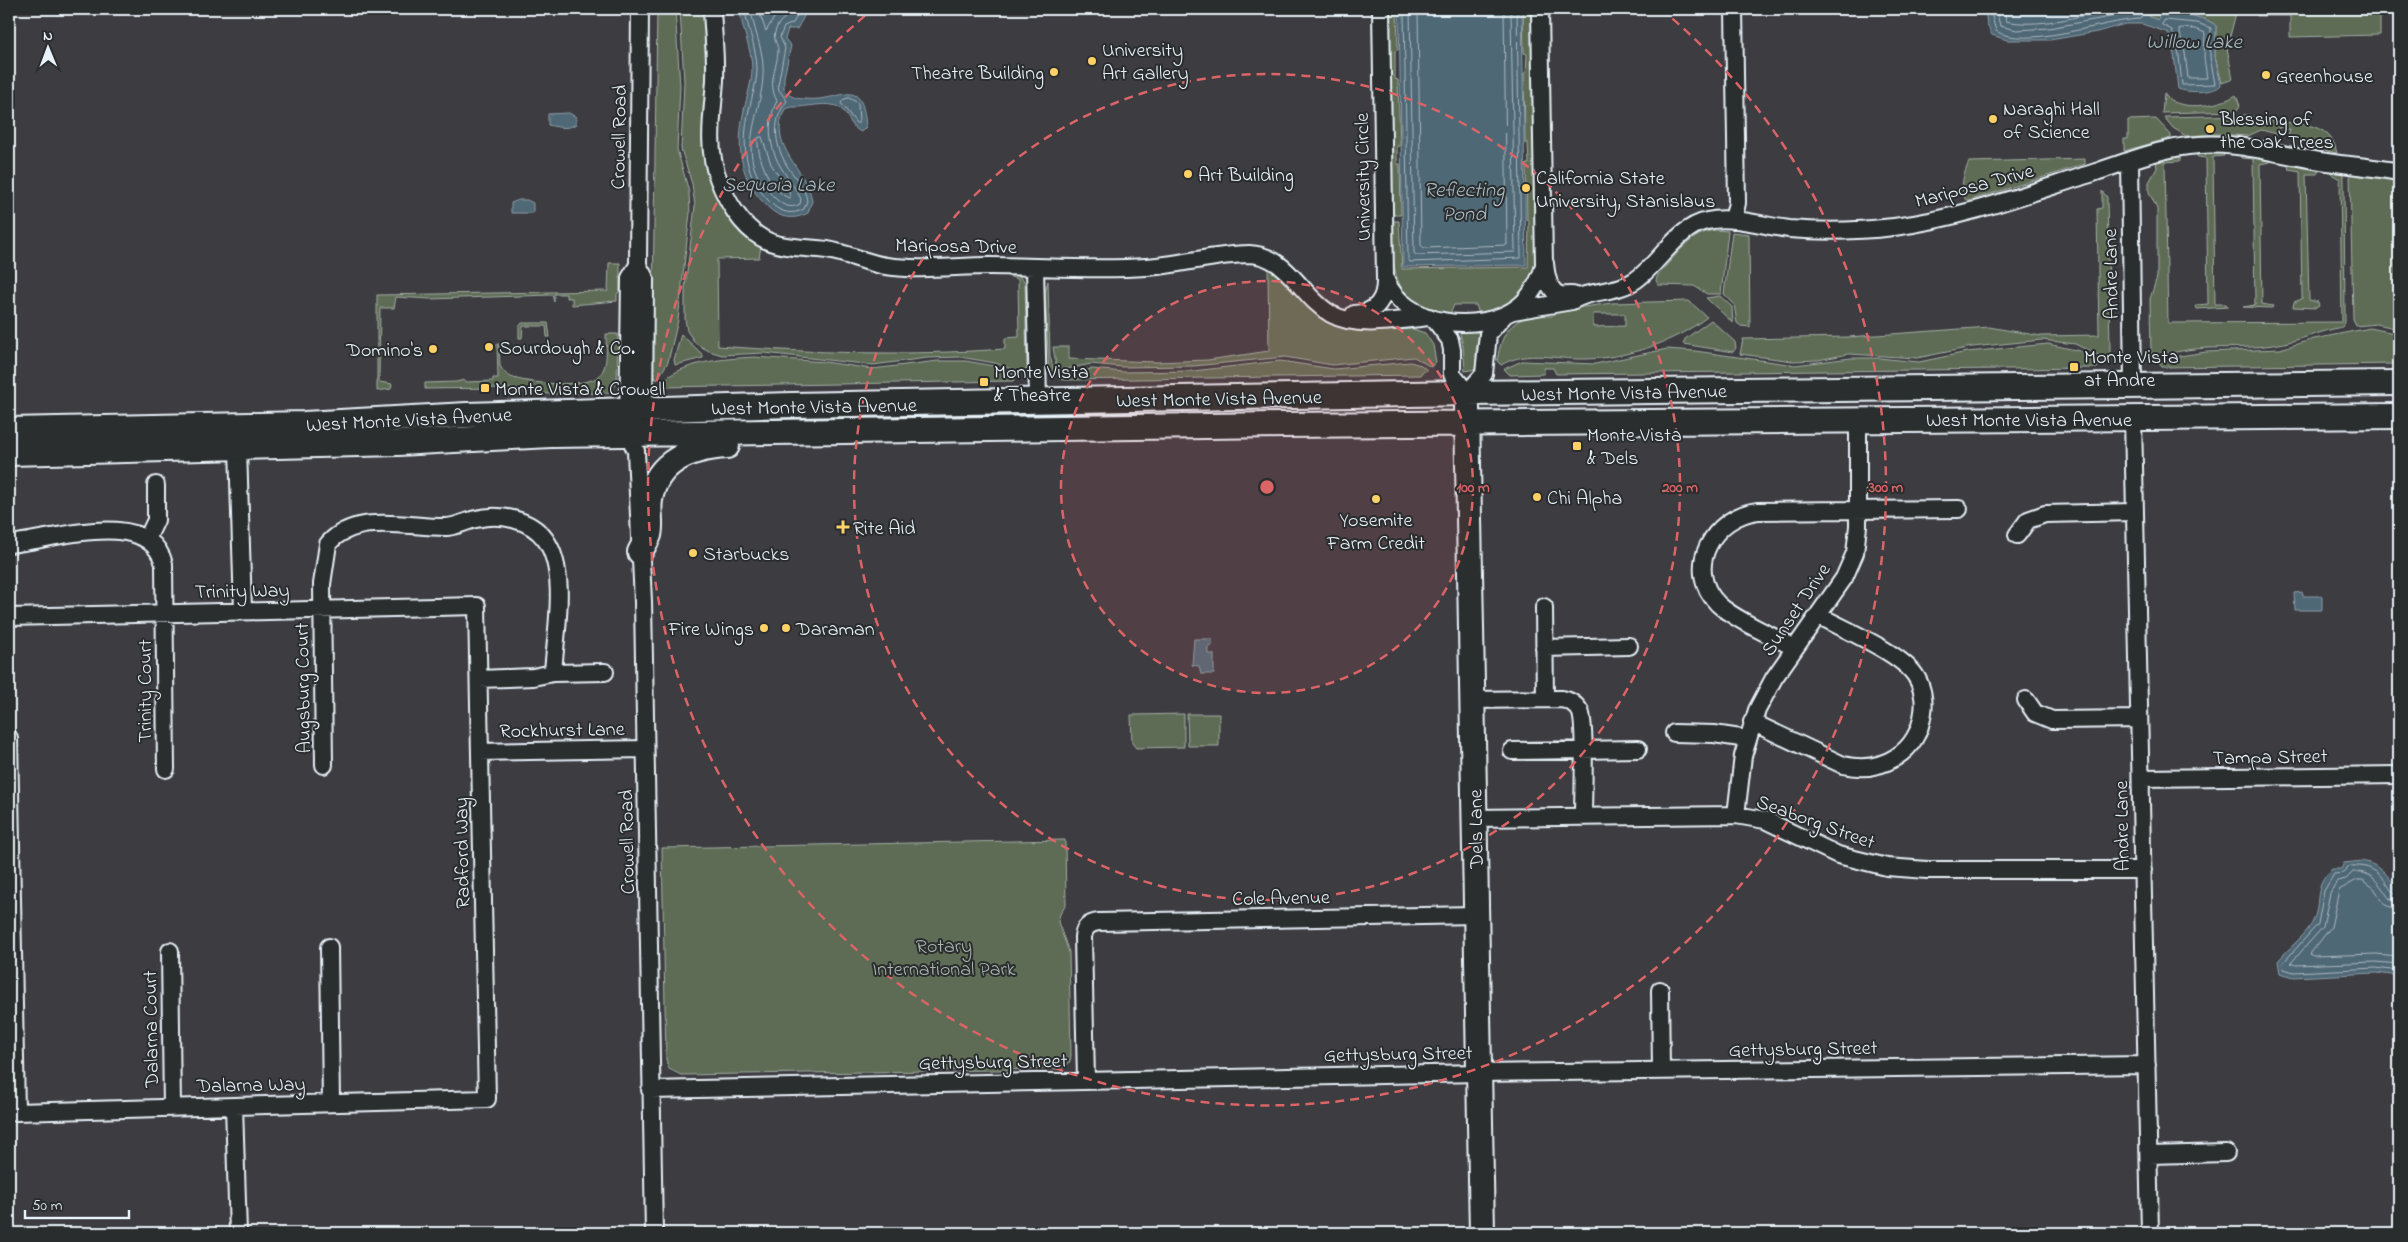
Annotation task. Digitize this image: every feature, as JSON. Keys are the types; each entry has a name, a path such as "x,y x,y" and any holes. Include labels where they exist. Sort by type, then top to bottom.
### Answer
{"main road":[{"name":"West Monte Vista Avenue","path":"9,453 238,448 551,435 636,428 792,405 1467,393 2399,384"},
{"name":"Dels Lane","path":"1467,393 1482,1233"},
{"name":"West Monte Vista Avenue","path":"9,430 241,426 512,414 636,428 750,432 2399,416"},
{"path":"640,552 649,534 651,494 666,468 683,454 700,449 731,446 750,432"}],"street":[{"name":"Crowell Road","path":"640,9 638,265 645,278 636,428 643,602 650,1090 654,1233"},
{"name":"Mariposa Drive","path":"712,9 715,62 711,132 716,171 737,214 756,234 773,243 839,252 887,266 925,269 988,266 1035,268 1146,267 1253,254 1280,265 1321,307 1332,314 1363,321 1431,318"},
{"name":"University Circle","path":"1381,9 1385,278"},
{"path":"1385,278 1398,298 1431,318 1450,340 1452,374 1467,393 1484,374 1488,334 1528,296 1540,278 1545,261 1540,9"},
{"path":"1733,220 1737,203 1734,9"},
{"name":"Mariposa Drive","path":"1510,312 1572,301 1578,297 1611,291 1636,280 1692,226 1707,220 1733,220 1814,230 1866,230 1923,223 1983,208 2130,161 2187,146 2216,144 2250,147 2311,160 2399,172"},
{"name":"Andre Lane","path":"2130,161 2133,386"},
{"name":"Mariposa Drive","path":"1545,261 1548,280 1553,290 1561,295 1572,294 1578,297"},
{"path":"1035,268 1038,401"},
{"path":"1345,318 1371,311 1378,306 1384,296 1385,278"},
{"path":"1431,318 1470,322 1491,320 1510,312"},
{"name":"Andre Lane","path":"2134,418 2150,1233"},
{"name":"Sunset Drive","path":"1736,815 1740,775 1752,722 1771,684 1850,566 1857,540 1858,421"},
{"path":"238,448 243,611"},
{"path":"9,544 94,530 148,539 156,520 156,485"},
{"path":"1795,648 1718,604 1709,589 1704,572 1706,551 1711,540 1723,524 1749,512 1959,509"},
{"path":"2017,535 2028,520 2045,514 2135,512"},
{"name":"Augsburg Court","path":"324,765 322,584 328,544 342,532 371,524 446,527 489,517 521,521 533,528 545,539 553,554 558,570 553,673"},
{"name":"Trinity Court","path":"148,539 156,546 164,564 166,769"},
{"name":"Trinity Way","path":"9,617 477,606"},
{"name":"Radford Way","path":"477,606 487,1099"},
{"path":"1544,607 1545,699"},
{"path":"1752,722 1843,765 1853,767 1872,767 1886,763 1899,756 1913,741 1922,721 1924,706 1919,683 1915,675 1892,655 1818,615"},
{"path":"1544,648 1629,646"},
{"path":"479,679 533,677 553,673 605,672"},
{"path":"1472,700 1565,699 1578,708 1582,717 1583,816"},
{"path":"2026,700 2035,713 2052,720 2139,719"},
{"path":"1674,733 1714,734 1747,739"},
{"path":"9,738 10,930"},
{"name":"Rockhurst Lane","path":"480,752 646,749"},
{"path":"1512,751 1638,749"},
{"name":"Tampa Street","path":"2141,778 2399,775"},
{"name":"Seaborg Street","path":"1474,818 1736,815 1765,820 1838,855 1887,867 1927,870 2143,870"},
{"name":"Cole Avenue","path":"1086,1081 1083,937 1087,926 1099,922 1476,915"},
{"name":"Dalarna Way","path":"10,930 16,1112 487,1099"},
{"path":"329,947 331,1103"},
{"name":"Dalarna Court","path":"170,950 172,1107"},
{"path":"1660,990 1661,1070"},
{"name":"Gettysburg Street","path":"650,1090 1479,1072 2147,1066"},
{"path":"234,1106 238,1233"},
{"path":"2149,1155 2226,1154"}],"green space":[{"path":"657,9 675,9 680,86 677,149 689,192 690,213 678,320 668,362 657,380 652,375"},
{"path":"680,9 704,9 708,67 704,137 761,246 759,258 717,259 718,346 862,353 1005,349 1005,338 1019,337 1018,279 1007,276 1016,274 1025,282 1027,369 1019,372 995,363 960,357 927,358 873,365 764,353 722,355 696,344 687,331 685,319 685,288 695,206 692,184 681,149 684,82"},
{"path":"1389,9 1397,9 1398,50 1395,51 1395,79 1398,80 1400,146 1397,146 1397,164 1400,164 1401,215 1392,215"},
{"path":"1523,9 1532,9 1536,273 1519,296 1507,305 1499,308 1479,314 1476,305 1454,305 1450,314 1430,309 1406,294 1399,283 1393,256 1392,221 1399,221 1402,269 1528,267 1529,220 1527,220 1526,164 1529,164 1528,143 1525,143 1524,73 1526,73 1527,54 1524,53"},
{"path":"2144,9 2237,9 2227,48 2233,79 2222,83 2215,57 2216,26 2204,19 2190,16 2160,14 2158,20 2150,17"},
{"path":"2256,9 2380,9 2380,35 2290,37 2290,16 2257,16"},
{"path":"2164,93 2169,99 2177,103 2198,106 2220,102 2236,95 2240,106 2236,111 2162,113"},
{"path":"2249,115 2260,119 2313,126 2324,131 2332,140 2337,153 2327,151 2317,143 2288,136 2290,130 2279,127 2277,134 2261,130 2248,136 2217,134 2186,136 2173,128 2164,117"},
{"path":"2156,119 2171,135 2171,138 2124,151 2124,139 2128,139 2128,120"},
{"path":"2222,151 2224,156 2213,157 2215,304 2226,304 2228,307 2197,309 2196,305 2208,304 2206,158 2196,155"},
{"path":"2240,154 2272,160 2260,164 2262,304 2273,306 2272,308 2243,307 2255,305 2253,159 2241,158"},
{"path":"2176,156 2180,157 2180,161 2165,162 2168,323 2342,322 2340,179 2331,174 2332,171 2342,172 2344,179 2345,322 2343,327 2273,345 2184,350 2155,359 2151,355 2150,299 2157,277 2157,209 2149,192 2149,182 2157,168 2156,161"},
{"path":"2085,159 2085,164 1968,201 1965,199 1963,180 1969,162"},
{"path":"2290,163 2319,171 2317,174 2306,174 2309,300 2318,302 2319,306 2316,308 2293,307 2294,302 2302,299 2300,171 2289,169"},
{"path":"2350,173 2399,181 2399,329 2377,324 2356,326 2353,320"},
{"path":"2102,191 2107,197 2110,355 2106,359 2075,344 2042,340 1972,347 1917,358 1849,354 1818,360 1793,361 1740,354 1743,339 1848,337 1989,327 2041,336 2099,335 2097,209 2102,208"},
{"path":"1716,230 1728,231 1721,294 1707,294 1694,286 1658,285 1656,280 1658,275 1683,247 1698,235"},
{"path":"1732,232 1749,234 1750,327 1741,326 1737,323 1734,304 1724,294"},
{"path":"609,263 620,263 620,291 617,294 617,301 572,305 572,298 566,298 566,294 554,294 554,302 552,295 430,299 396,297 394,308 380,308 379,382 392,384 391,389 377,391 377,295 608,291"},
{"path":"1268,267 1355,329 1413,329 1425,333 1433,345 1436,362 1431,367 1414,357 1332,365 1285,357 1194,366 1123,367 1091,364 1057,371 1053,347 1069,347 1069,359 1157,362 1208,360 1269,351"},
{"path":"1048,281 1050,356 1054,371 1049,372 1045,292"},
{"path":"1720,296 1732,307 1733,323 1706,298"},
{"path":"1689,301 1707,317 1666,341 1618,356 1575,359 1532,356 1521,357 1501,365 1497,361 1505,334 1509,328 1522,319 1541,313 1546,316 1552,316 1555,311 1612,303","holes":["1593,314 1625,314 1625,326 1593,327"]},
{"path":"1711,320 1735,342 1736,348 1733,352 1683,344 1685,339"},
{"path":"522,323 548,323 550,337 547,337 546,326 523,326 522,338 519,338 519,327"},
{"path":"2370,328 2399,334 2399,364 2163,367 2159,363 2173,357 2206,352 2280,349 2314,339"},
{"path":"1480,329 1476,350 1476,369 1465,371 1463,346 1459,330"},
{"path":"606,334 618,334 617,383 608,393 549,394 503,388 425,389 425,383 464,380 465,382 493,381 493,378 498,378 497,344 499,344 500,366 511,377 556,384 592,380 599,376 604,367"},
{"path":"681,334 703,355 703,358 675,365 674,360"},
{"path":"2048,344 2080,351 2102,363 2097,368 1556,374 1553,368 1544,368 1544,374 1510,375 1504,369 1522,361 1595,364 1667,349 1795,365 1851,358 1879,358 1919,362 1967,352"},
{"path":"754,357 825,362 872,369 938,361 966,361 993,366 1017,375 1013,381 664,387 660,383 680,370 704,362"},
{"path":"1280,361 1334,369 1410,362 1421,365 1427,370 1420,375 1059,379 1059,375 1092,369 1123,372 1193,371"},
{"path":"1184,714 1184,747 1136,748 1132,743 1131,715"},
{"path":"1187,714 1219,714 1219,746 1188,746"},
{"name":"Rotary International Park","path":"1065,840 1066,905 1060,914 1058,922 1069,952 1071,1055 1069,1063 1065,1067 1057,1069 681,1075 669,1069 666,1059 662,848"}],"water":[{"name":"Sequoia Lake","path":"740,9 808,9 797,29 788,29 785,39 791,46 784,77 784,90 791,96 802,99 818,99 848,94 855,95 860,100 864,110 866,127 861,132 854,127 840,108 835,106 823,104 785,109 781,123 781,135 784,146 809,189 812,201 808,213 798,217 783,216 769,208 751,187 742,163 740,137 750,84 752,61"},
{"name":"Reflecting Pond","path":"1399,9 1522,9 1526,265 1403,267"},
{"name":"Willow Lake","path":"1985,9 2144,9 2150,17 2158,20 2160,14 2204,19 2216,26 2215,57 2221,85 2213,90 2201,92 2178,89 2169,33 2142,24 2125,24 2097,32 2050,40 2007,40 1992,35 1987,25"},
{"path":"569,113 576,117 576,124 573,126 562,128 548,125 548,114"},
{"path":"527,200 533,203 533,213 511,213 511,203"},
{"path":"2302,592 2303,596 2322,596 2322,610 2295,610 2294,593"},
{"path":"1194,639 1212,639 1212,646 1208,647 1208,654 1214,654 1214,674 1201,674 1199,666 1192,665"},
{"path":"2362,861 2376,866 2386,874 2397,893 2399,900 2399,976 2376,973 2294,977 2280,973 2278,961 2308,930 2314,919 2318,894 2326,876 2332,869 2341,869 2344,863"}],"place":[{"name":"University Art Gallery","path":"1092,61"},
{"name":"Theatre Building","path":"1054,72"},
{"name":"Greenhouse","path":"2266,75"},
{"name":"Naraghi Hall of Science","path":"1993,119"},
{"name":"Blessing of the Oak Trees","path":"2210,129"},
{"name":"Art Building","path":"1188,174"},
{"name":"California State University, Stanislaus","path":"1526,188"},
{"name":"Sourdough & Co.","path":"489,347"},
{"name":"Domino's","path":"433,349"},
{"name":"Monte Vista at Andre","path":"2074,367"},
{"name":"Monte Vista & Theatre","path":"984,382"},
{"name":"Monte Vista & Crowell","path":"485,388"},
{"name":"Monte Vista & Dels","path":"1577,446"},
{"name":"Chi Alpha","path":"1537,497"},
{"name":"Yosemite Farm Credit","path":"1376,499"},
{"name":"Rite Aid","path":"843,527"},
{"name":"Starbucks","path":"693,553"},
{"name":"Fire Wings","path":"764,628"},
{"name":"Daraman","path":"786,628"}]}
